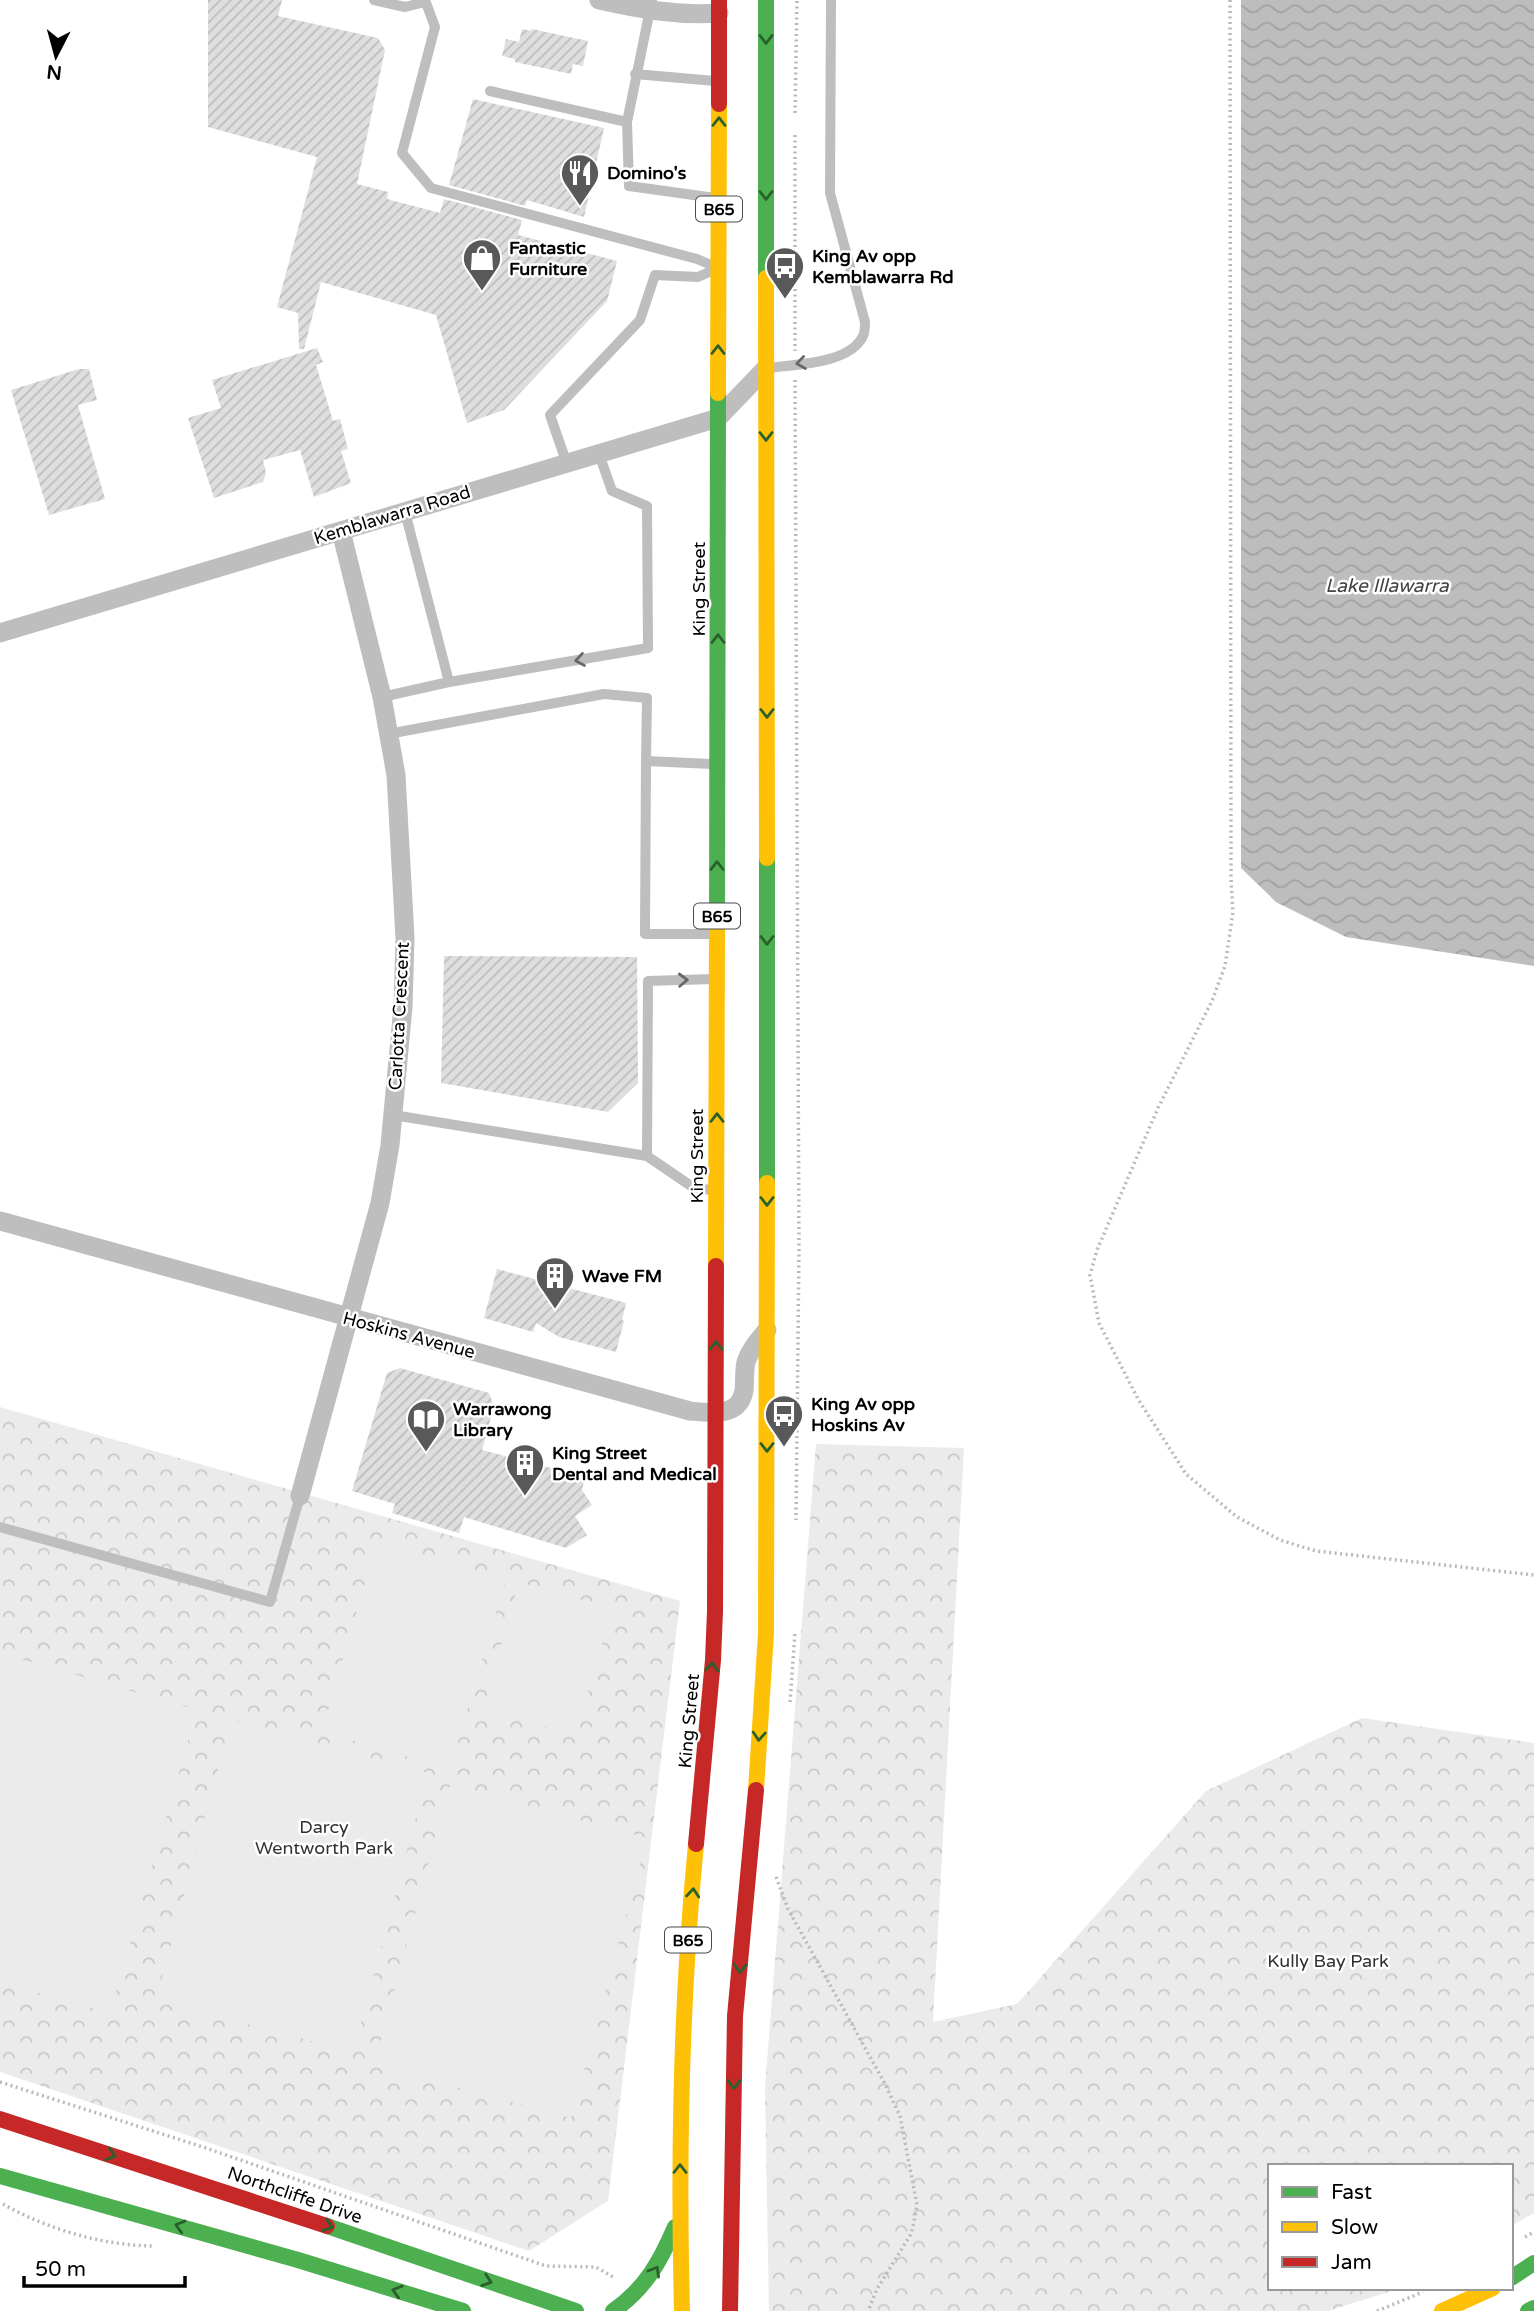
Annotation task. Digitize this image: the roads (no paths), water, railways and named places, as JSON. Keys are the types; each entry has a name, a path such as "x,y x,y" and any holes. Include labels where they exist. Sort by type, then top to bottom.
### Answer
{"main road":[{"name":"B65","path":"730,2311 735,2016 757,1778 766,1633 766,0"},
{"name":"King Street","path":"682,2311 681,2052 713,1660 716,1414 719,6"},
{"name":"Northcliffe Drive","path":"0,2119 576,2311"},
{"path":"11,2140 83,2147"},
{"path":"0,2176 286,2256 463,2311"},
{"path":"613,2311 639,2293 650,2280 680,2218"},
{"path":"1513,2277 1534,2263"},
{"path":"1442,2311 1489,2290"},
{"path":"1528,2311 1534,2308"}],"street":[{"path":"599,0 699,14 719,6"},
{"name":"Kemblawarra Road","path":"0,633 718,418 766,368"},
{"name":"Carlotta Crescent","path":"300,1496 380,1203 393,1115 403,1007 405,939 398,794 382,697 341,531"},
{"name":"Hoskins Avenue","path":"0,1221 690,1411 716,1414"},
{"path":"716,1414 722,1414 736,1406 744,1394 746,1364 751,1349 767,1330"}],"lane":[{"path":"374,0 405,7 425,1 435,27 402,153 431,188 697,259 718,268"},
{"path":"766,368 836,358 848,352 863,338 865,322 831,193 831,0"},
{"path":"650,6 627,122 629,186 719,199"},
{"path":"635,74 719,81"},
{"path":"490,91 627,122"},
{"path":"567,464 550,415 640,320 655,275 698,277 718,268"},
{"path":"382,697 449,682 648,648 647,506 612,491 600,454"},
{"path":"405,512 449,682"},
{"path":"388,734 604,694 647,698 645,934 717,934"},
{"path":"646,761 718,764"},
{"path":"647,1156 648,981 717,979"},
{"path":"393,1115 647,1156 694,1188 716,1190"},
{"path":"0,1527 270,1602 300,1496"}],"water":[{"name":"Lake Illawarra","path":"1241,0 1534,0 1534,966 1346,937 1276,902 1241,868"}],"place":[{"name":"Domino's","path":"580,207"},
{"name":"Fantastic Furniture","path":"482,292"},
{"name":"King Av opp Kemblawarra Rd","path":"785,300"},
{"name":"Wave FM","path":"555,1310"},
{"name":"King Av opp Hoskins Av","path":"784,1448"},
{"name":"Warrawong Library","path":"426,1453"},
{"name":"King Street Dental and Medical","path":"525,1497"}],"park label":[{"name":"Darcy Wentworth Park","path":"324,1837"},
{"name":"Kully Bay Park","path":"1328,1961"}]}
